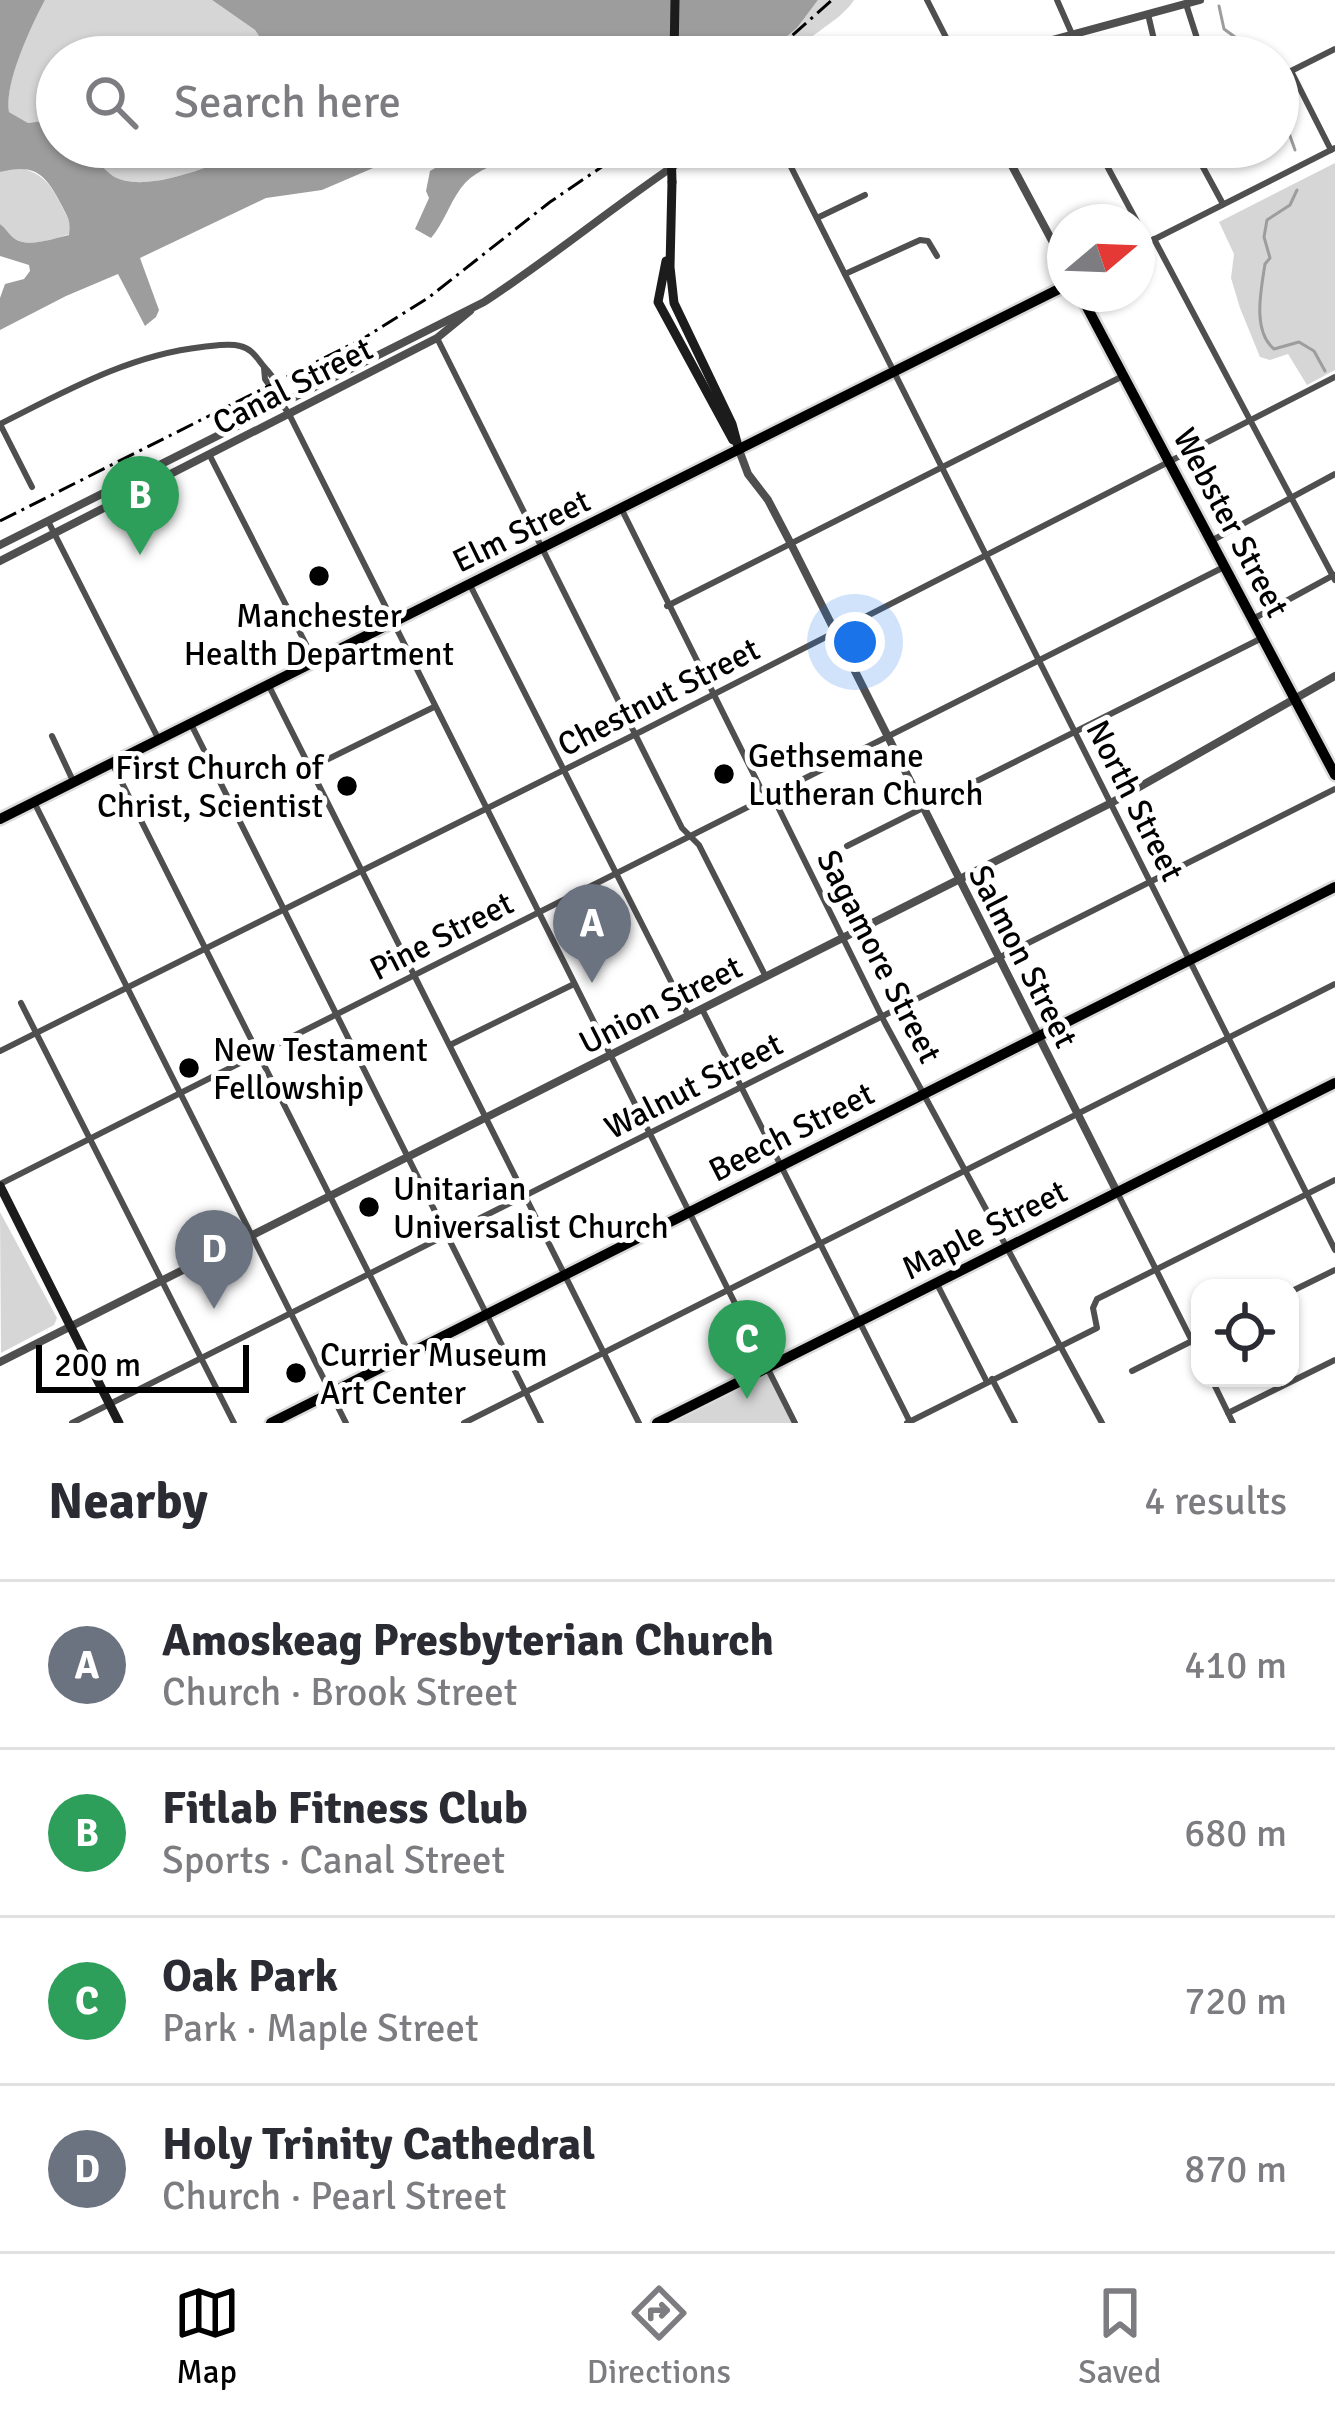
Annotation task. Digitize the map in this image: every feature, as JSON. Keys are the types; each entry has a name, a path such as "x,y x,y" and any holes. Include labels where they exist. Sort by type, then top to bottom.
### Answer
{"main road":[{"path":"674,36 675,0"},
{"path":"672,168 674,303 739,450"},
{"name":"Elm Street","path":"0,819 1047,295"},
{"name":"Webster Street","path":"1090,312 1335,775"},
{"name":"Beech Street","path":"271,1423 1335,887"},
{"name":"Maple Street","path":"657,1423 1335,1083"},
{"path":"0,1185 119,1423"}],"street":[{"path":"927,0 945,36"},
{"path":"1057,0 1072,34"},
{"path":"1065,36 1200,0"},
{"path":"1186,4 1196,36"},
{"path":"1148,14 1153,36"},
{"path":"1299,66 1335,49"},
{"path":"1299,85 1333,149 1299,166"},
{"name":"Canal Street","path":"0,545 471,310 670,168"},
{"name":"North Street","path":"792,168 1335,1250"},
{"path":"1013,168 1047,231"},
{"path":"1107,168 1129,204"},
{"path":"1203,168 1223,205"},
{"path":"1155,239 1296,168"},
{"path":"817,218 866,196"},
{"path":"845,274 920,240 928,241 938,256"},
{"path":"1155,248 1334,577 1253,619"},
{"name":"Canal Street","path":"0,560 437,338 471,310"},
{"path":"437,338 682,828 699,845 766,977"},
{"path":"32,487 0,424 98,377 168,352 214,346 240,346 253,352 274,397 289,414 795,1423"},
{"path":"668,606 1124,376"},
{"name":"Chestnut Street","path":"0,1051 712,696 1335,377"},
{"name":"Salmon Street","path":"739,450 1191,1330"},
{"path":"209,454 315,662"},
{"path":"1211,541 1335,474"},
{"name":"Sagamore Street","path":"622,510 712,696 763,791 775,800 923,1094 1102,1423"},
{"path":"48,521 159,740"},
{"name":"Pine Street","path":"0,1185 1225,567"},
{"path":"470,585 689,1016"},
{"path":"847,846 1263,638"},
{"name":"Union Street","path":"0,1362 1111,803 1335,676"},
{"path":"268,685 639,1423"},
{"path":"310,769 434,706"},
{"path":"191,724 541,1423"},
{"path":"52,736 74,782"},
{"path":"112,763 409,1353"},
{"name":"Walnut Street","path":"72,1423 1335,789"},
{"path":"34,802 346,1423"},
{"path":"450,1045 574,984"},
{"path":"464,1423 1335,984"},
{"path":"22,1003 233,1423"},
{"path":"702,1009 909,1422 1097,1328 1093,1308 1097,1300 1335,1180"},
{"path":"1299,1288 1335,1270"},
{"path":"938,1284 1015,1423"},
{"path":"1132,1371 1191,1342"},
{"path":"1228,1413 1335,1360"},
{"path":"1215,1387 1233,1423"}],"shaded area":[{"path":"0,0 45,0 26,39 9,100 9,112 28,123 36,122 36,168 105,168 127,181 144,182 204,168 373,168 322,190 266,198 140,258 159,310 145,326 118,274 0,330 5,284 24,279 30,271 29,265 0,256 0,224 15,239 27,243 69,235 70,226 45,179 31,170 0,172"},
{"path":"45,0 212,0 259,36 36,36 36,122 28,123 9,112 8,100 26,39"},
{"path":"212,0 818,0 787,36 259,36"},
{"path":"818,0 854,0 814,36 787,36"},
{"path":"1335,163 1335,370 1307,385 1288,354 1270,360 1260,357 1231,278 1234,254 1219,222"},
{"path":"15,167 31,171 48,184 68,219 70,234 28,243 15,239 0,224 0,172"},
{"path":"103,168 204,168 144,182 113,176"},
{"path":"488,168 468,180 431,238 415,229 429,198 430,171"},
{"path":"0,1212 57,1318 54,1325 1,1353"},
{"path":"768,1368 795,1423 668,1423"}],"waterway":[{"path":"1219,6 1224,29 1234,36"},
{"path":"1297,190 1290,205 1267,220 1264,237 1270,258 1263,274 1260,321 1274,349 1299,342 1314,351 1325,371"}],"railway":[{"path":"792,36 832,0"},
{"path":"0,521 364,338 428,298 600,168"}],"place":[{"name":"Fitlab Fitness Club","path":"140,555"},
{"name":"Manchester Health Department","path":"319,576"},
{"name":"Gethsemane Lutheran Church","path":"724,774"},
{"name":"First Church of Christ, Scientist","path":"347,786"},
{"name":"Amoskeag Presbyterian Church","path":"592,983"},
{"name":"New Testament Fellowship","path":"189,1068"},
{"name":"Unitarian Universalist Church","path":"369,1207"},
{"name":"Holy Trinity Cathedral","path":"214,1309"},
{"name":"Currier Museum Art Center","path":"296,1373"},
{"name":"Oak Park","path":"747,1399"}]}
